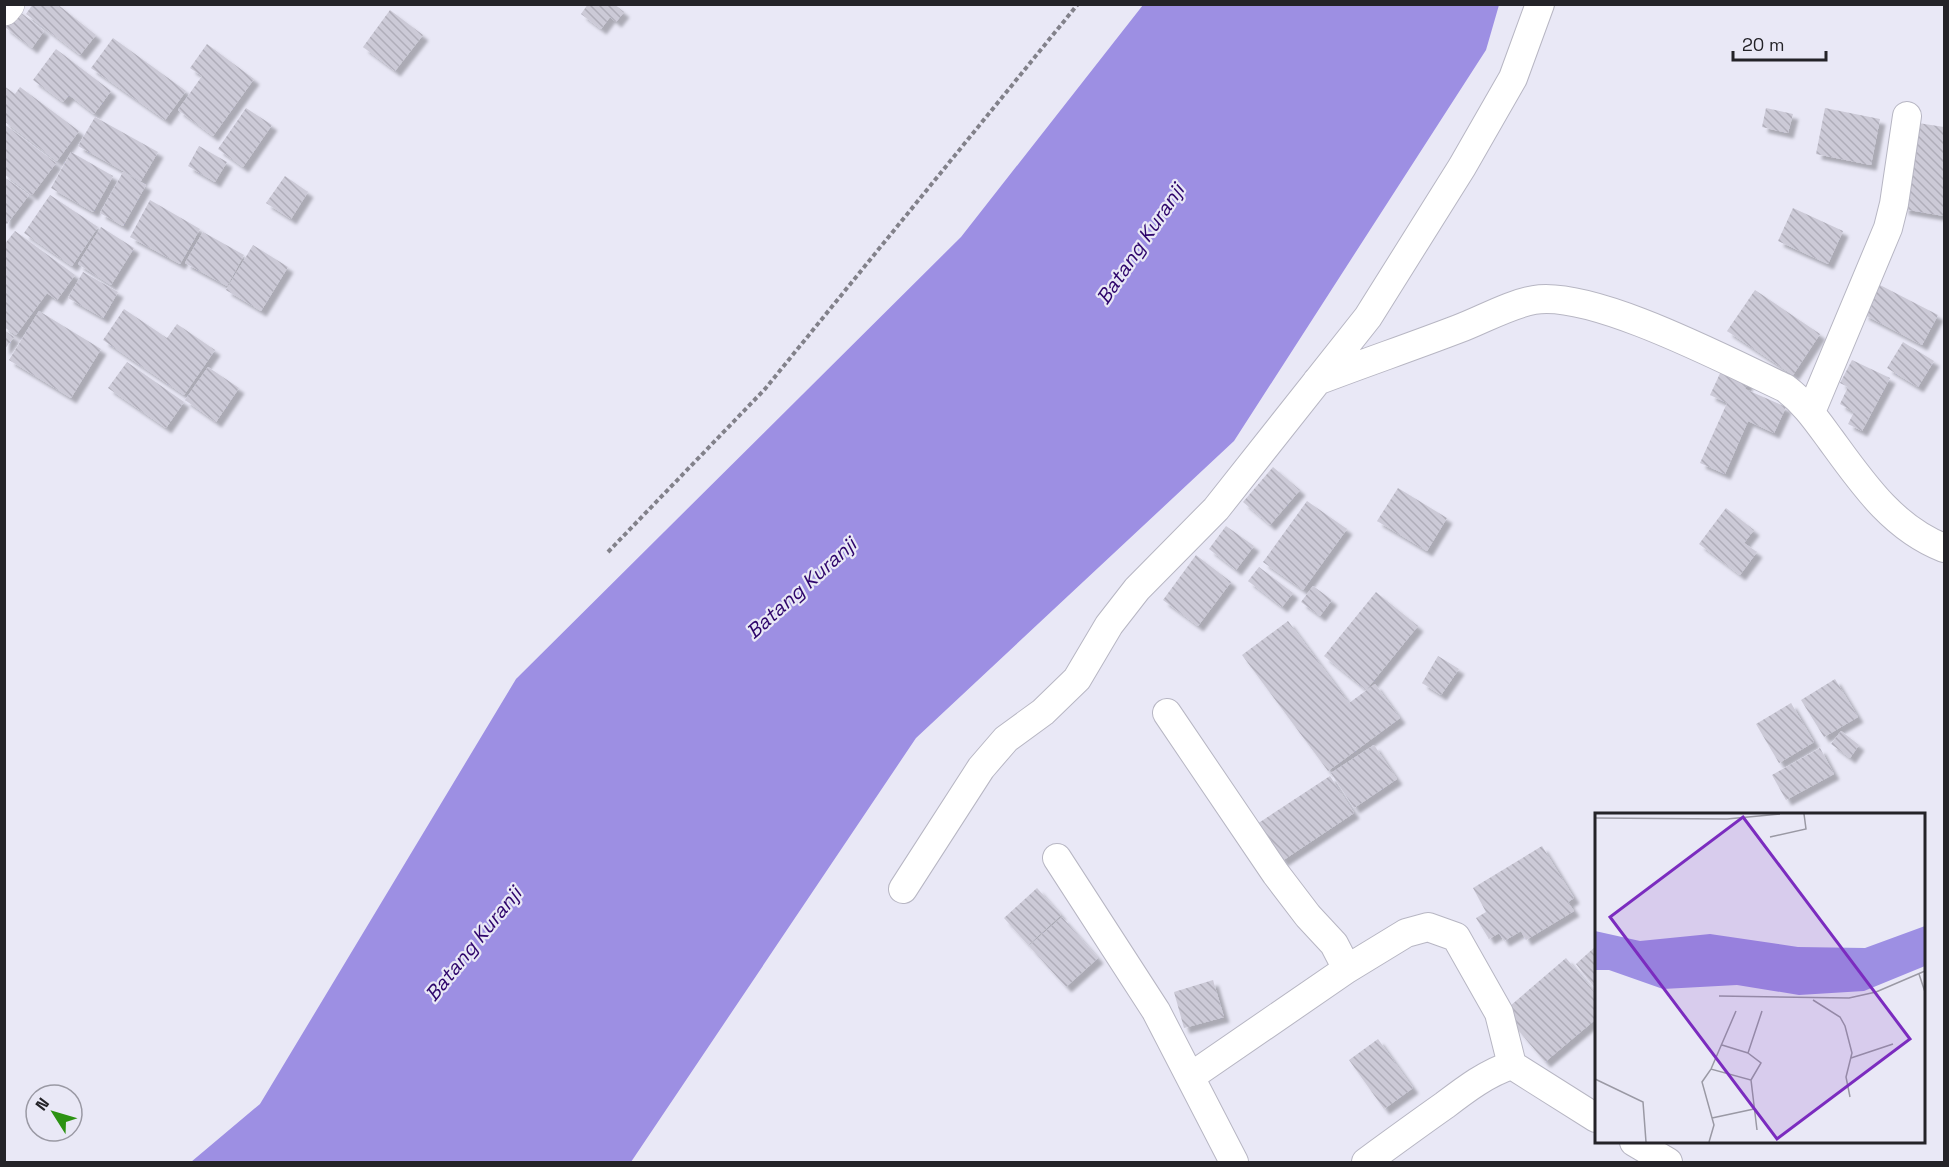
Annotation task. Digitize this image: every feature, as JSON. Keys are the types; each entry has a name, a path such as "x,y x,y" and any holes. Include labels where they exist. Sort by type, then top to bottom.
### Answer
{"street":[{"path":"4,9 8,4"},
{"path":"903,889 981,768 1006,739 1043,712 1077,678 1109,625 1137,589 1216,509 1368,316 1462,168 1513,78 1540,4"},
{"path":"1811,412 1888,228 1894,204 1906,116"},
{"path":"1315,382 1460,329 1520,304 1535,300 1569,300 1643,324 1785,388 1800,399 1811,412 1854,472 1893,517 1927,541 1944,548"},
{"path":"1167,713 1276,874 1308,916 1334,944 1347,969"},
{"path":"1057,858 1156,1011 1234,1162"},
{"path":"1190,1077 1347,969 1406,933 1428,927 1456,937 1499,1013 1512,1065 1595,1117"},
{"path":"1366,1162 1475,1083 1497,1070 1512,1065"},
{"path":"1636,1143 1668,1162"}],"path":[{"path":"608,552 765,389 1078,4"}],"water":[{"name":"Batang Kuranji","path":"1143,5 1499,5 1486,50 1234,441 916,738 631,1162 191,1162 260,1104 516,679 961,237"}],"building":[{"path":"33,4 57,4 96,35 80,55 26,14"},
{"path":"588,4 614,4 624,12 616,22 610,17 601,29 581,14"},
{"path":"15,8 44,31 32,48 5,27 5,21"},
{"path":"390,10 423,35 395,71 363,47"},
{"path":"113,38 186,91 165,120 91,68"},
{"path":"207,44 254,79 213,136 178,110 202,76 190,68"},
{"path":"56,49 111,91 94,114 69,95 63,102 33,80"},
{"path":"4,86 15,94 20,87 79,131 57,161 4,121"},
{"path":"246,108 272,125 243,167 218,149"},
{"path":"1766,108 1793,114 1788,133 1762,127"},
{"path":"1825,108 1880,119 1871,165 1816,154"},
{"path":"95,117 158,152 141,181 78,146"},
{"path":"1918,123 1944,127 1944,216 1903,209"},
{"path":"4,124 56,163 32,195 4,174"},
{"path":"199,146 227,162 215,182 188,166"},
{"path":"71,152 113,176 93,212 51,188"},
{"path":"123,172 146,185 123,226 100,213"},
{"path":"285,176 308,192 291,219 266,203"},
{"path":"4,177 29,195 7,224 4,222"},
{"path":"50,195 98,227 72,266 24,233"},
{"path":"150,200 200,229 180,264 130,237"},
{"path":"1793,208 1843,231 1828,264 1778,241"},
{"path":"101,227 134,248 111,285 78,264"},
{"path":"15,231 75,275 57,300 47,293 16,335 4,327 4,245"},
{"path":"203,232 244,255 227,286 185,263"},
{"path":"253,245 288,267 261,311 226,290"},
{"path":"83,272 118,292 103,318 68,298"},
{"path":"1878,284 1938,315 1922,345 1863,314"},
{"path":"1755,290 1820,334 1793,375 1727,331"},
{"path":"124,309 167,338 177,324 215,350 184,395 103,340"},
{"path":"39,311 101,349 71,398 9,360"},
{"path":"4,330 14,337 4,350"},
{"path":"1903,342 1934,361 1918,387 1887,368"},
{"path":"1852,360 1890,378 1862,431 1848,424 1854,412 1840,404 1848,387 1840,383"},
{"path":"127,362 184,402 166,428 108,388"},
{"path":"208,367 239,388 216,422 185,400"},
{"path":"1723,367 1749,379 1745,389 1786,407 1774,433 1748,421 1725,474 1700,463 1727,403 1710,395"},
{"path":"1273,467 1300,490 1270,525 1243,502"},
{"path":"1398,488 1447,518 1427,551 1377,521"},
{"path":"1307,501 1347,529 1303,590 1263,562"},
{"path":"1726,508 1754,530 1744,543 1757,552 1740,575 1699,544"},
{"path":"1226,526 1254,546 1236,570 1209,549"},
{"path":"1196,555 1231,582 1198,626 1163,600"},
{"path":"1259,567 1293,593 1282,607 1248,581"},
{"path":"1313,586 1332,600 1320,616 1301,602"},
{"path":"1376,592 1418,626 1366,690 1324,656"},
{"path":"1288,621 1349,703 1375,684 1400,718 1328,771 1242,655"},
{"path":"1438,656 1459,669 1441,695 1422,683"},
{"path":"1835,679 1858,717 1824,737 1801,700"},
{"path":"1791,703 1814,742 1779,763 1756,724"},
{"path":"1841,731 1859,745 1850,758 1831,744"},
{"path":"1374,745 1397,779 1354,808 1331,773"},
{"path":"1820,748 1834,774 1786,800 1772,775"},
{"path":"1330,776 1354,813 1282,861 1257,824"},
{"path":"1542,846 1574,898 1568,902 1574,911 1526,940 1521,931 1504,941 1499,933 1489,939 1476,918 1486,912 1473,888"},
{"path":"1037,888 1061,915 1028,945 1004,918"},
{"path":"1062,917 1098,958 1066,987 1029,946"},
{"path":"1595,947 1595,988 1576,964"},
{"path":"1566,958 1595,993 1595,1020 1545,1062 1503,1012"},
{"path":"1213,980 1224,1017 1184,1028 1174,992"},
{"path":"1378,1039 1413,1088 1384,1109 1349,1060"}]}
